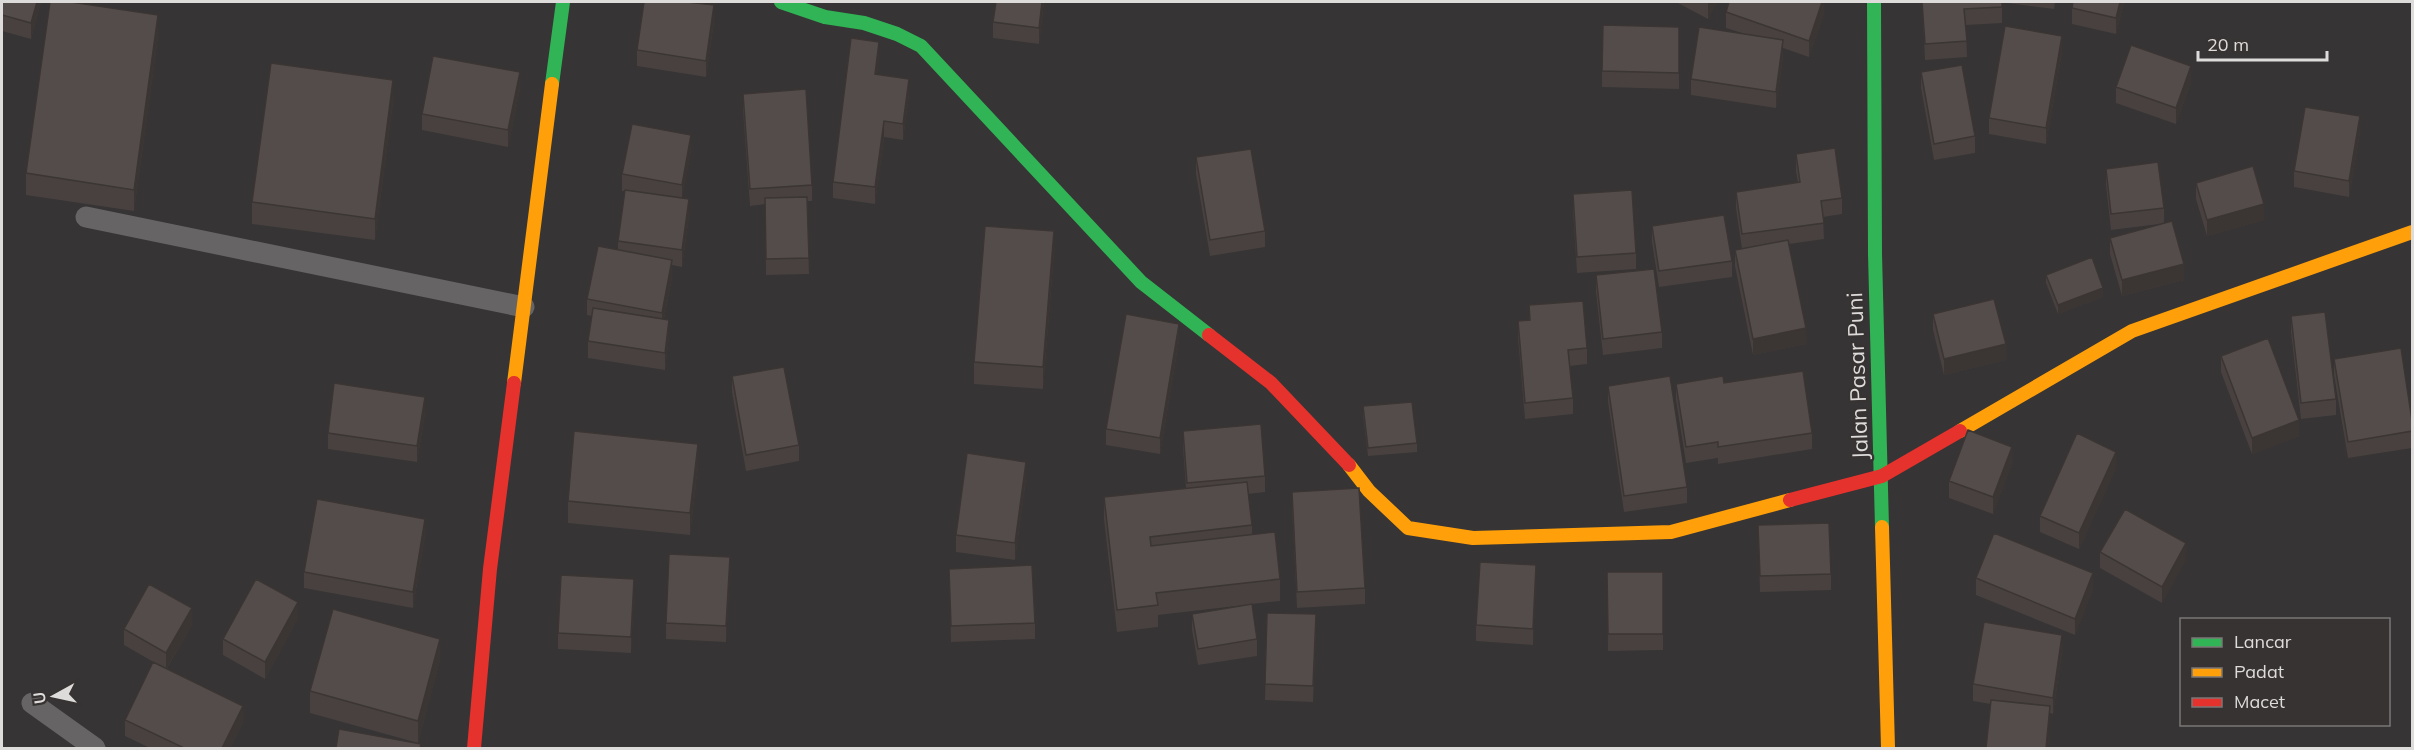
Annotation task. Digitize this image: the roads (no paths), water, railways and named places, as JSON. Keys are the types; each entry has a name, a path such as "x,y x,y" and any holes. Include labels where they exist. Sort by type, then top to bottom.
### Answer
{"street":[{"path":"474,748 490,569 563,2"},
{"path":"781,2 825,16 864,23 897,34 921,46 1141,282 1271,383 1346,460 1369,491 1408,528 1473,538 1671,532 1882,476 2132,331 2412,232"},
{"name":"Jalan Pasar Puni","path":"1874,2 1875,254 1888,748"}],"lane":[{"path":"86,217 524,307"},
{"path":"32,703 95,748"}]}
